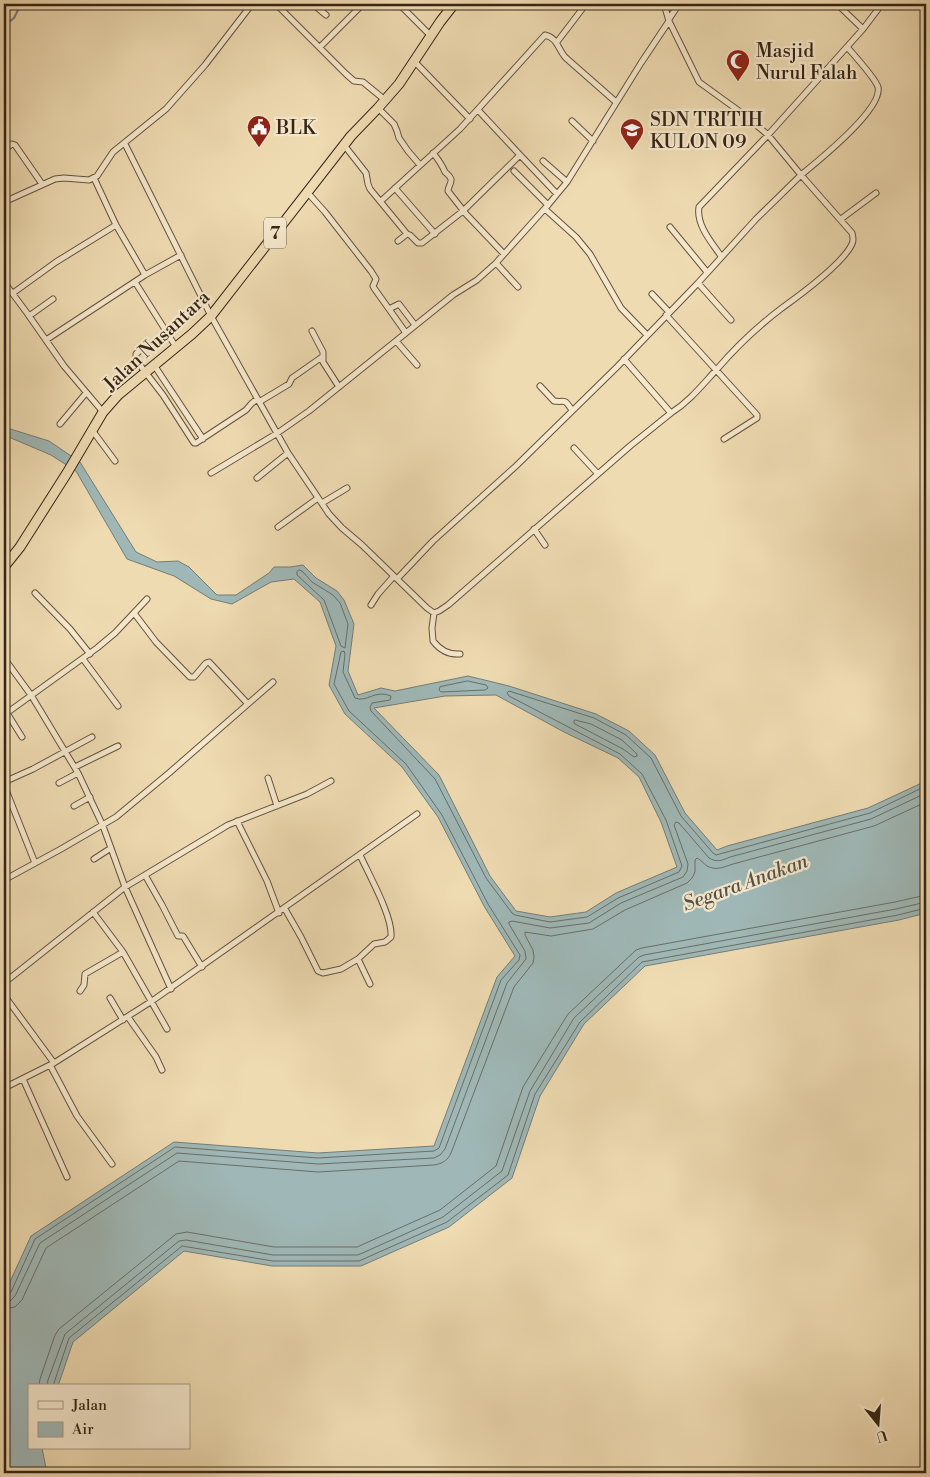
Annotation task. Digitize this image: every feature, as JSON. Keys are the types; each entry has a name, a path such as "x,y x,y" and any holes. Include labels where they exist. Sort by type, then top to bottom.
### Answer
{"highway":[{"name":"Jalan Nusantara","path":"4,567 20,547 103,412 118,395 211,316 351,136 399,84 454,4"}],"street":[{"path":"4,202 42,184 64,178 84,180 94,178 100,173 113,152 166,109 205,64 252,4"},
{"path":"276,4 352,80 364,82 385,100"},
{"path":"314,4 326,15"},
{"path":"320,48 363,4"},
{"path":"399,4 431,36"},
{"path":"557,42 586,4"},
{"path":"434,613 448,605 663,418 683,406 756,328 829,271 852,245 854,238 841,219 768,135 746,116 699,82 669,20 664,4"},
{"path":"211,473 276,434 309,411 453,295 477,280 496,263 567,182 679,4"},
{"path":"837,4 863,30"},
{"path":"722,256 712,244 702,225 698,215 699,207 768,135 863,30 882,4"},
{"path":"381,201 470,119 546,35 557,42 563,56 616,102"},
{"path":"371,605 378,594 516,466 624,359 801,175 842,140 874,102 878,94 877,84 847,47"},
{"path":"414,61 470,119"},
{"path":"378,108 394,124 399,138 420,165"},
{"path":"478,110 557,194"},
{"path":"572,121 593,141"},
{"path":"4,150 12,144 15,145 42,184"},
{"path":"125,144 211,316 288,453 329,514 434,613"},
{"path":"344,145 366,173 369,187 406,234 410,235 420,244 463,211 520,154"},
{"path":"434,153 451,179 448,191 463,211 504,254"},
{"path":"543,161 567,182"},
{"path":"514,171 590,254 621,308 647,335"},
{"path":"94,178 116,225 146,275"},
{"path":"395,188 435,234"},
{"path":"307,192 371,271 376,279 373,287 406,333"},
{"path":"841,219 876,193"},
{"path":"13,292 56,262 116,225"},
{"path":"670,227 707,272"},
{"path":"398,240 406,234"},
{"path":"46,340 146,275 181,255"},
{"path":"496,263 518,287"},
{"path":"4,282 13,292 64,366 103,412"},
{"path":"135,282 176,347"},
{"path":"698,283 731,320"},
{"path":"652,294 667,314 758,416 724,439"},
{"path":"29,316 53,299"},
{"path":"389,309 399,304 415,326"},
{"path":"312,331 323,352 323,362 339,387"},
{"path":"396,341 416,365"},
{"path":"144,347 136,354 135,358 147,372 193,442 196,443 246,410 251,403 289,384 292,378 322,357"},
{"path":"624,359 671,413"},
{"path":"154,365 203,439"},
{"path":"540,386 554,402 566,401 572,410"},
{"path":"60,424 86,393"},
{"path":"92,430 115,461"},
{"path":"574,448 598,474"},
{"path":"257,478 288,453"},
{"path":"322,504 346,488"},
{"path":"278,527 318,498"},
{"path":"534,529 545,545"},
{"path":"35,593 70,628 90,654"},
{"path":"22,737 6,714 115,634 147,599"},
{"path":"134,613 156,642 190,677 194,677 209,662 248,704"},
{"path":"434,613 431,637 434,643 447,653 460,654"},
{"path":"83,659 118,706"},
{"path":"5,661 31,695 78,773 104,826 125,887 171,988"},
{"path":"4,880 116,818 273,682"},
{"path":"35,863 4,783 92,738"},
{"path":"74,767 118,746"},
{"path":"59,783 78,773"},
{"path":"268,778 277,806"},
{"path":"4,983 125,887 220,828 307,794 331,781"},
{"path":"74,806 90,797"},
{"path":"4,1088 52,1064 152,1001 280,913 417,814"},
{"path":"237,821 280,913"},
{"path":"94,859 111,848"},
{"path":"285,909 312,960 320,972 323,973 341,969 358,959 374,944 389,940 392,933 390,921 360,855"},
{"path":"145,875 178,936 183,936 202,967"},
{"path":"93,912 123,952 168,1029"},
{"path":"80,991 84,985 85,974 123,952"},
{"path":"358,959 370,984"},
{"path":"4,995 52,1064 77,1116 112,1164"},
{"path":"110,998 156,1057 162,1070"},
{"path":"23,1079 67,1177"}],"water":[{"name":"Segara Anakan","path":"4,427 49,441 80,462 136,552 157,562 178,561 189,567 217,595 236,595 269,573 274,567 303,565 316,578 337,591 344,600 354,624 348,671 358,695 381,688 395,691 468,676 509,686 596,714 629,731 655,755 685,813 717,850 868,808 926,781 926,913 899,920 645,966 584,1024 540,1096 512,1178 449,1227 361,1266 272,1266 184,1251 73,1342 59,1384 28,1384 28,1450 42,1450 47,1473 4,1473 4,1295 31,1236 174,1142 318,1153 434,1146 497,977 515,956 484,906 438,817 402,767 345,714 329,685 336,646 320,602 294,579 271,582 232,604 211,599 174,576 127,559 76,471 51,455 4,435","holes":["496,695 564,732 618,758 639,777 661,822 677,867 616,893 586,912 550,917 516,911 490,876 439,775 374,708 445,696"]}],"waterway":[{"path":"4,26 14,18 21,4"}],"place":[{"name":"Masjid Nurul Falah","path":"738,82"},
{"name":"BLK","path":"259,148"},
{"name":"SDN TRITIH KULON 09","path":"632,151"}]}
